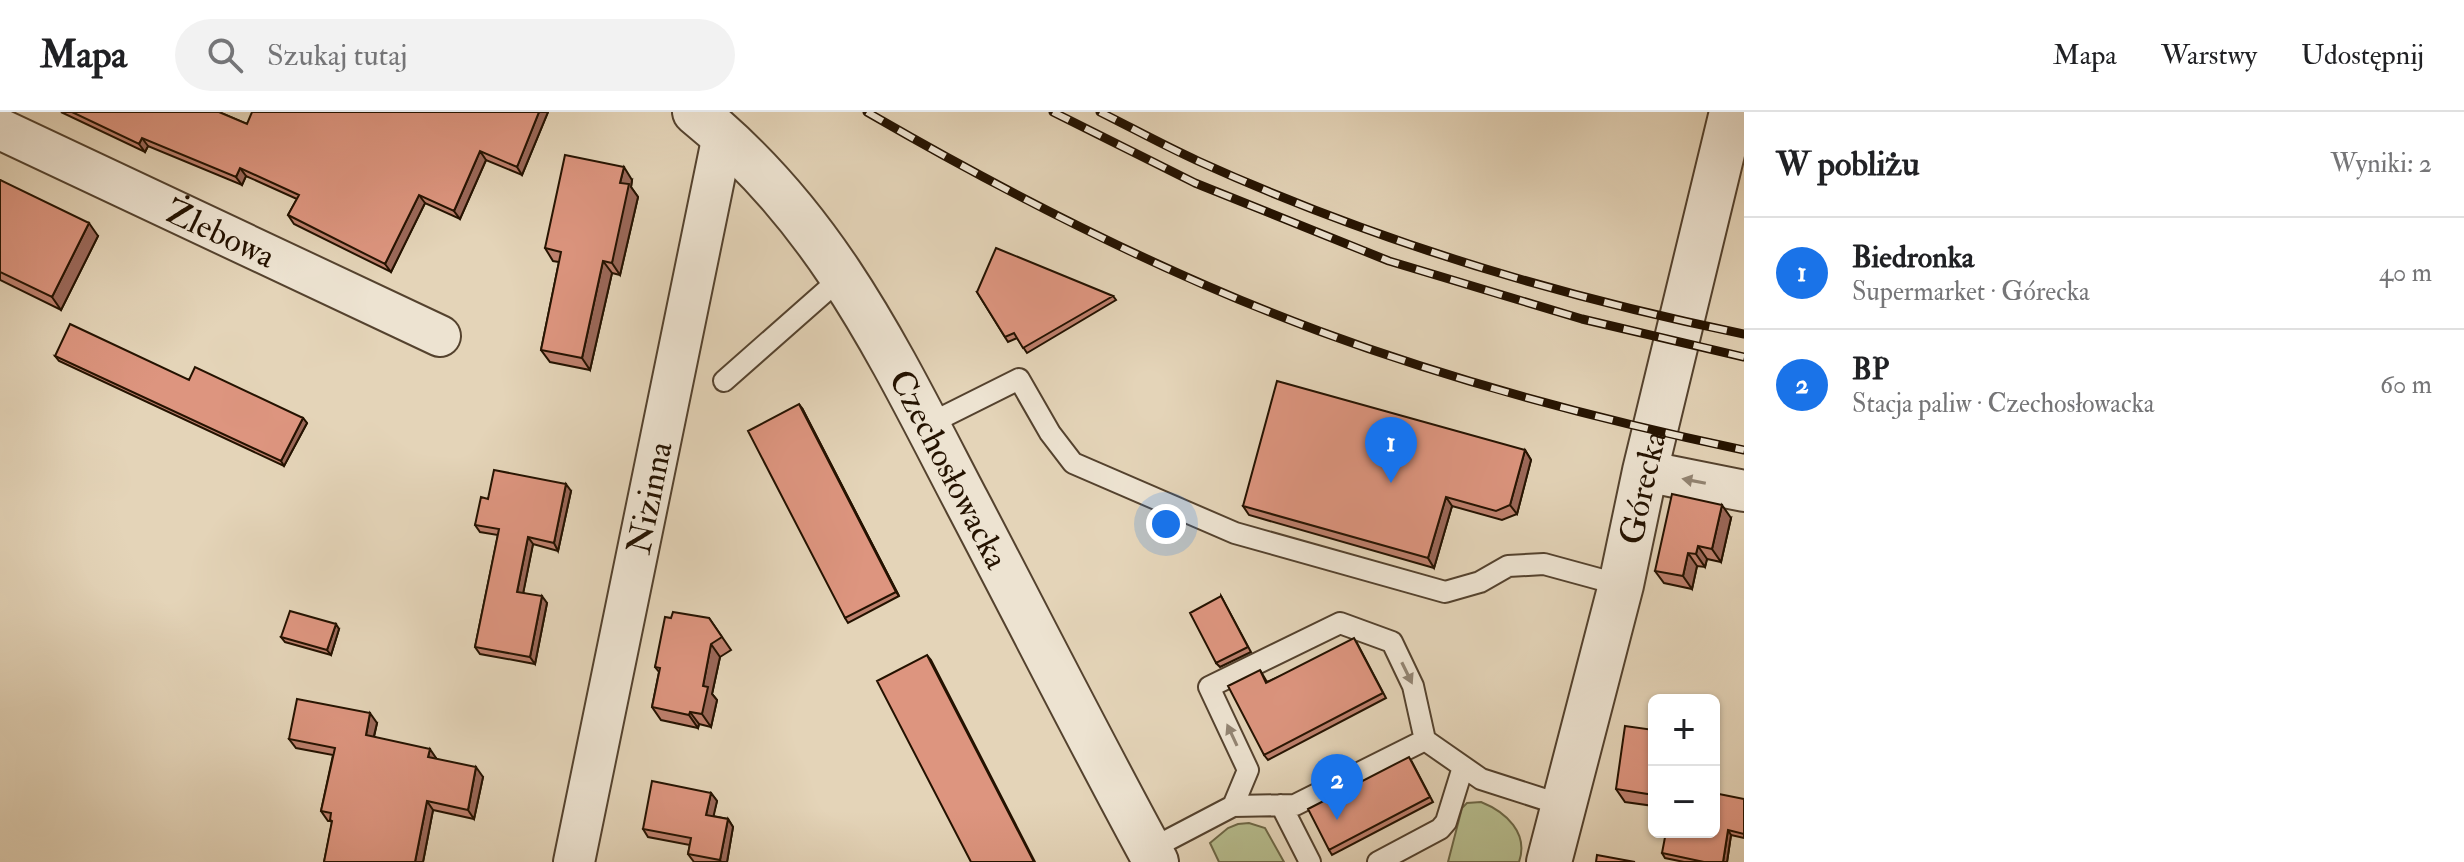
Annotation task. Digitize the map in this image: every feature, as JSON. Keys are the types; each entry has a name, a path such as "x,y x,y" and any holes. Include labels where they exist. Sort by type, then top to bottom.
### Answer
{"street":[{"name":"Górecka","path":"1549,862 1621,585 1645,471 1732,112"},
{"name":"Czechosłowacka","path":"709,124 786,200 843,276 927,425 1152,856"},
{"name":"Nizinna","path":"574,862 709,124"},
{"name":"Żlebowa","path":"0,129 440,336"},
{"path":"1645,471 1744,491"}],"lane":[{"path":"724,381 843,276"},
{"path":"927,425 1019,379 1050,433 1073,463 1235,533 1445,592 1480,582 1508,566 1544,564 1621,585"},
{"path":"1233,806 1248,770 1209,687 1340,623 1392,642 1413,686 1425,740 1481,779 1565,806"},
{"path":"1152,856 1233,806 1295,805 1425,740"},
{"path":"1378,862 1440,829 1446,822 1463,767"},
{"path":"1281,805 1310,862"}],"green space":[{"path":"1481,802 1513,825 1521,842 1519,862 1448,862 1462,808 1467,803"},
{"path":"1249,823 1265,828 1284,862 1219,862 1210,843 1238,824"}],"building":[{"path":"72,112 219,112 247,124 252,112 539,112 517,167 480,151 454,211 419,195 385,264 288,215 299,195 240,168 236,177 142,138 139,144"},
{"path":"565,155 624,167 620,183 629,184 612,263 603,261 582,358 541,350 561,252 545,248"},
{"path":"0,180 89,223 52,297 0,272"},
{"path":"996,248 1113,296 1023,348 1014,333 1005,337 977,292"},
{"path":"70,324 189,380 195,367 303,418 281,461 55,356"},
{"path":"1277,381 1525,450 1510,505 1496,511 1446,497 1428,558 1243,506"},
{"path":"799,404 896,592 845,618 748,431"},
{"path":"494,470 566,484 554,543 528,537 517,592 542,596 530,657 475,647 499,529 475,525 481,497 488,499"},
{"path":"1672,494 1722,505 1712,549 1698,546 1696,554 1688,553 1683,576 1655,571"},
{"path":"1221,596 1248,647 1216,663 1190,613"},
{"path":"290,611 336,624 327,650 281,637"},
{"path":"673,612 709,618 722,637 711,644 703,686 708,687 702,714 690,712 689,715 652,707 660,668 655,667 665,617 671,618"},
{"path":"1354,638 1383,693 1264,755 1228,686 1260,670 1266,683"},
{"path":"927,655 1034,862 971,862 877,681"},
{"path":"297,699 370,713 366,735 430,749 428,757 476,767 468,810 427,801 415,862 324,862 332,821 331,813 321,811 335,748 289,739"},
{"path":"1625,726 1648,729 1648,794 1616,789"},
{"path":"1409,757 1430,797 1329,850 1308,809"},
{"path":"652,781 711,793 706,815 728,819 720,860 688,854 691,838 643,829"},
{"path":"1720,794 1744,799 1744,834 1728,830 1723,862 1704,862 1662,853 1665,838 1720,838"},
{"path":"1597,855 1635,862 1596,862"}],"railway":[{"path":"867,112 977,174 1088,231 1203,284 1319,331 1423,367 1529,398 1744,450"},
{"path":"1053,112 1195,183 1389,261 1582,319 1744,357"},
{"path":"1100,112 1264,190 1398,240 1466,263 1604,302 1744,334"}],"place":[{"name":"Biedronka","path":"1391,483"},
{"name":"BP","path":"1337,820"}]}
